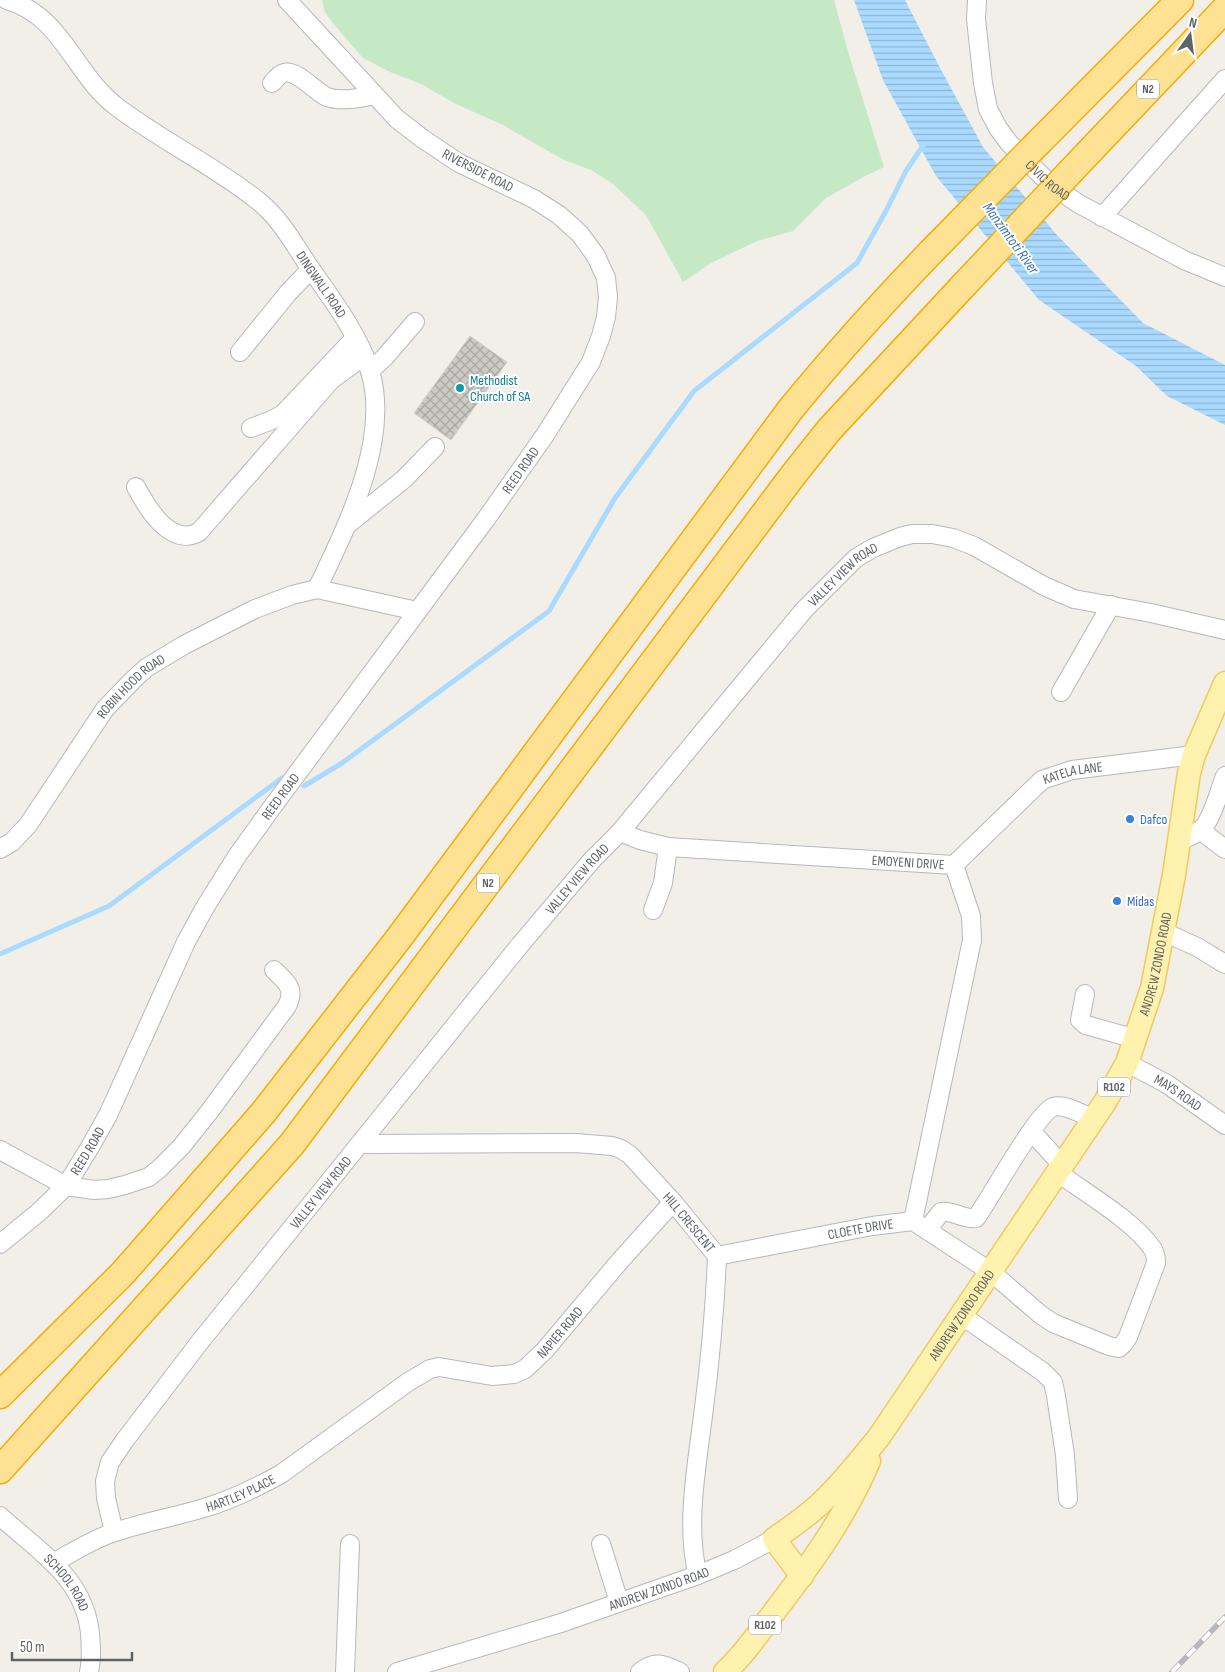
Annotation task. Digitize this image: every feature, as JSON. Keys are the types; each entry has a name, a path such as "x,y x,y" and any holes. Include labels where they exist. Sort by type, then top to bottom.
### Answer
{"highway":[{"path":"0,1396 123,1273 263,1113 399,938 790,410 827,364 931,252 1180,0"},
{"name":"N2","path":"0,1470 292,1144 794,474 829,430 1225,9"}],"main road":[{"name":"ANDREW ZONDO ROAD","path":"774,1539 822,1502 847,1476 878,1437 1106,1102 1127,1063 1152,988 1164,932 1190,835 1189,774 1194,755 1225,683"},
{"path":"774,1539 802,1576 843,1513 862,1476 878,1437"},
{"name":"R102","path":"725,1672 746,1650 802,1576"}],"street":[{"name":"DINGWALL ROAD","path":"7,0 40,15 61,38 93,84 115,106 259,201 281,226 311,268 355,338 367,363 375,406 374,424 364,476 347,525 316,588"},
{"name":"RIVERSIDE ROAD","path":"287,0 397,119 423,139 460,163 534,199 559,215 580,234 596,256 606,278 608,297 606,317 591,362"},
{"name":"CIVIC ROAD","path":"977,0 976,19 983,83 988,109 1009,143 1050,185 1079,204 1184,260 1225,277"},
{"path":"272,83 284,72 290,72 296,74 321,94 330,98 357,99 374,96"},
{"path":"1102,217 1225,79"},
{"path":"240,352 311,268"},
{"path":"136,487 154,517 172,531 184,536 195,535 331,380 367,363 385,357 415,322"},
{"path":"251,428 283,414 355,338"},
{"name":"REED ROAD","path":"0,1244 39,1212 66,1186 108,1115 186,942 237,856 486,519 545,435 591,362"},
{"path":"347,525 404,479 435,447"},
{"name":"VALLEY VIEW ROAD","path":"114,1532 106,1498 105,1481 110,1462 199,1343 562,895 592,860 620,832 804,610 856,558 893,539 912,534 932,534 954,538 974,546 1058,593 1074,599 1111,605 1225,630"},
{"path":"316,588 417,610"},
{"name":"ROBIN HOOD ROAD","path":"0,849 12,842 28,825 105,710 146,668 184,645 255,609 316,588"},
{"path":"1061,692 1111,605"},
{"name":"KATELA LANE","path":"954,865 1042,780 1072,770 1194,755"},
{"path":"1190,835 1203,828 1210,816 1225,776"},
{"name":"EMOYENI DRIVE","path":"620,832 648,842 668,846 954,865 971,916 972,940 920,1226"},
{"path":"1190,835 1225,849"},
{"path":"653,910 663,883 668,846"},
{"path":"1164,932 1197,947 1225,964"},
{"path":"0,1150 66,1186 94,1190 125,1185 149,1176 167,1162 209,1112 287,1006 291,998 290,988 274,970"},
{"path":"1084,994 1080,1020 1086,1025 1136,1039"},
{"name":"MAYS ROAD","path":"1127,1063 1167,1084 1225,1126"},
{"path":"1032,1132 1059,1169 1135,1229 1153,1249 1156,1262 1124,1344 1119,1348 1109,1346 1053,1323 1027,1304 991,1272 920,1226 940,1212 953,1213 970,1219 976,1218 1032,1132 1051,1108 1058,1106 1070,1109 1093,1119"},
{"name":"HILL CRESCENT","path":"360,1144 566,1143 612,1146 630,1155 673,1202 716,1256 712,1344 696,1475 692,1530 694,1561 698,1575"},
{"name":"NAPIER ROAD","path":"408,1382 430,1369 439,1367 492,1376 514,1374 525,1369 536,1360 673,1202"},
{"name":"CLOETE DRIVE","path":"716,1256 872,1226 920,1226"},
{"path":"962,1315 1043,1372 1053,1382 1065,1455 1068,1499"},
{"name":"HARTLEY PLACE","path":"53,1563 114,1532 205,1508 238,1496 267,1482 281,1474 408,1382"},
{"name":"SCHOOL ROAD","path":"3,1519 53,1563 73,1586 82,1601 89,1624 91,1657 89,1672"},
{"name":"ANDREW ZONDO ROAD","path":"398,1672 560,1623 698,1575 734,1560 774,1539"},
{"path":"345,1672 350,1544"},
{"path":"601,1544 619,1602"},
{"path":"640,1672 654,1663 680,1672"}],"green space":[{"path":"322,0 834,0 884,167 826,198 793,231 757,241 711,263 683,282 646,215 613,184 591,170 562,159 503,125 456,104 421,84 390,72 363,58 332,22 325,12"}],"water":[{"name":"Manzimtoti River","path":"854,0 905,0 983,147 1056,234 1143,323 1225,365 1225,425 1167,396 1136,366 1039,300 936,176 883,80"}],"building":[{"name":"Methodist Church of SA","path":"470,336 507,362 451,440 414,413"}],"waterway":[{"path":"304,786 342,763 549,611 615,498 694,391 857,263 906,171 924,144"},
{"path":"0,954 109,906 282,778"}],"railway":[{"path":"1172,1672 1225,1617"}],"place":[{"name":"Methodist Church of SA","path":"460,388"},
{"name":"Dafco","path":"1130,819"},
{"name":"Midas","path":"1117,901"}]}
